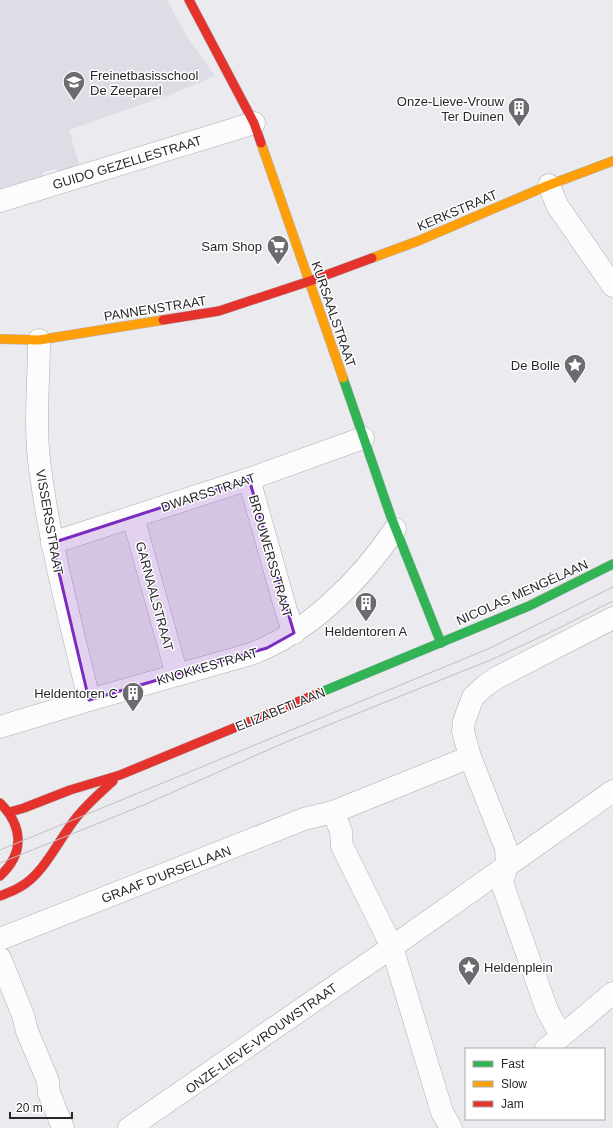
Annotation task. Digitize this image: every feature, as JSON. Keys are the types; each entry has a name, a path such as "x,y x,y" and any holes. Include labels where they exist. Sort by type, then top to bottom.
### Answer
{"street":[{"name":"KURSAALSTRAAT","path":"189,0 254,123 395,529 440,643"},
{"name":"GUIDO GEZELLESTRAAT","path":"0,201 254,123"},
{"name":"KERKSTRAAT","path":"310,281 418,241 549,185 613,161"},
{"path":"549,185 557,204 613,286"},
{"name":"PANNENSTRAAT","path":"0,338 40,340 219,311 310,281"},
{"name":"VISSERSSTRAAT","path":"40,340 38,426 40,466 52,543 89,700"},
{"name":"DWARSSTRAAT","path":"52,543 249,478 363,438"},
{"name":"BROUWERSSTRAAT","path":"249,478 286,610 294,633"},
{"name":"GARNAALSTRAAT","path":"133,517 177,675"},
{"name":"KNOKKESTRAAT","path":"0,727 251,654 267,648 294,633 346,590 377,554 395,529"},
{"name":"NICOLAS MENGÉLAAN","path":"440,643 529,606 613,564"},
{"path":"613,618 498,677 486,685 473,697 464,721 463,731 470,757 506,848 507,865 502,883 547,1010 553,1042 613,992"},
{"name":"ELIZABETLAAN","path":"10,812 70,790 120,775 440,643"},
{"path":"465,1116 451,1128 442,1112 392,947 342,846 341,831 333,812 470,757"},
{"name":"ELIZABETLAAN","path":"0,896 21,887 37,874 75,819 91,800 120,775"},
{"path":"392,947 613,791"},
{"path":"0,802 10,812 16,827 18,843 16,857 0,876"},
{"name":"GRAAF D'URSELLAAN","path":"0,939 304,819 333,812"},
{"name":"ONZE-LIEVE-VROUWSTRAAT","path":"129,1128 392,947"},
{"path":"0,958 23,1015 27,1031 48,1081 49,1093 63,1128"}],"highlighted area":[{"path":"249,479 294,633 267,648 89,700 52,543"}],"shaded area":[{"name":"Freinetbasisschool De Zeeparel","path":"0,0 167,0 187,37 215,76 172,94 69,130 80,167 62,172 56,169 44,172 43,176 0,192"}],"tram line":[{"path":"0,850 488,649 613,587"},
{"path":"0,863 146,804 286,742 493,659 613,601"}],"traffic: fast":[{"path":"343,378 391,517 441,643"},
{"path":"319,693 529,606 613,564"}],"traffic: slow":[{"path":"261,143 343,378"},
{"path":"372,258 418,241 549,185 613,161"},
{"path":"0,339 39,340 163,320"}],"traffic: jam":[{"path":"189,0 254,123 261,143"},
{"path":"163,320 219,311 310,281 372,258"},
{"path":"10,812 70,790 120,775 319,693"},
{"path":"0,896 18,888 29,881 36,874 51,856 80,813 113,781"},
{"path":"0,803 8,812 13,821 17,830 18,840 14,858 0,876"}],"place":[{"name":"Freinetbasisschool De Zeeparel","path":"74,102"},
{"name":"Onze-Lieve-Vrouw Ter Duinen","path":"519,128"},
{"name":"Sam Shop","path":"278,266"},
{"name":"De Bolle","path":"575,384"},
{"name":"Heldentoren A","path":"366,622"},
{"name":"Heldentoren C","path":"133,712"},
{"name":"Heldenplein","path":"469,986"}]}
